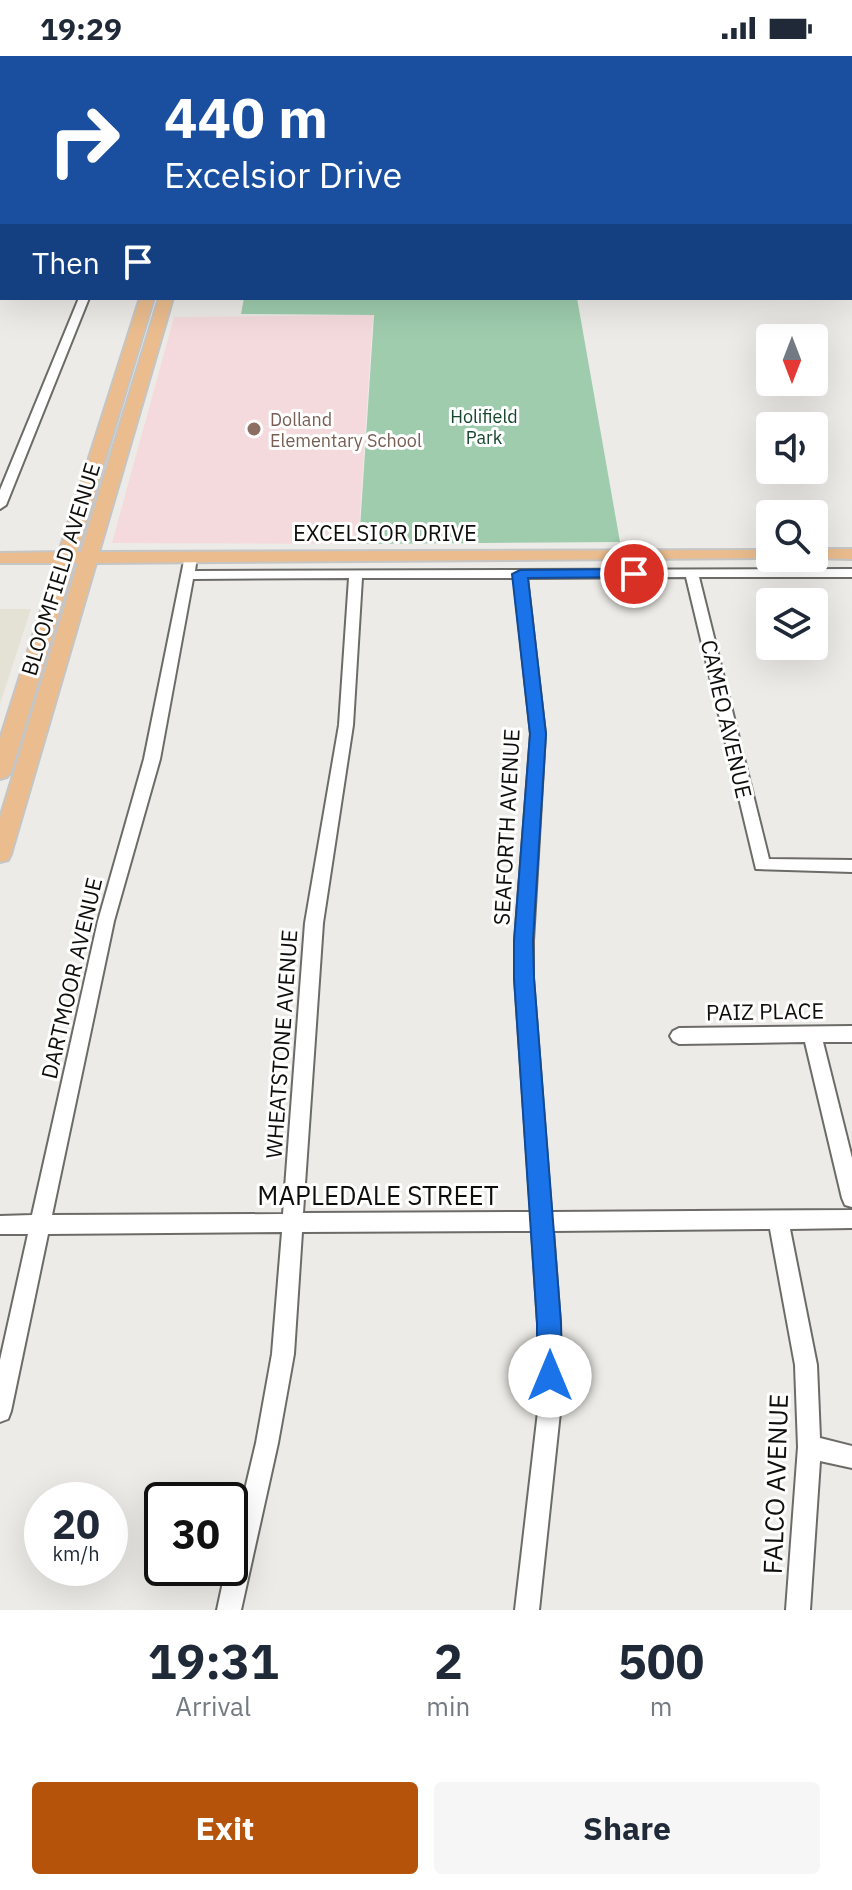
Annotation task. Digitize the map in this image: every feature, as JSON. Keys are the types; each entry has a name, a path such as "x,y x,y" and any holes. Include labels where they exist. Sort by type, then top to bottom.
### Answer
{"main road":[{"name":"BLOOMFIELD AVENUE","path":"0,772 146,300"},
{"name":"BLOOMFIELD AVENUE","path":"0,854 165,300"},
{"path":"828,554 852,554"},
{"name":"EXCELSIOR DRIVE","path":"0,558 90,557 189,566 756,555"}],"street":[{"path":"1,505 83,300"},
{"name":"EXCELSIOR DRIVE","path":"189,566 356,574 852,573"},
{"name":"DARTMOOR AVENUE","path":"0,1411 106,921 152,759 189,566"},
{"name":"WHEATSTONE AVENUE","path":"229,1610 267,1443 280,1369 314,923 346,725 356,574"},
{"name":"SEAFORTH AVENUE","path":"520,574 538,734 524,941 549,1323 550,1403 527,1610"},
{"name":"CAMEO AVENUE","path":"692,574 762,865 852,866"},
{"path":"812,1034 852,1198"},
{"name":"PAIZ PLACE","path":"679,1036 852,1034"},
{"name":"FALCO AVENUE","path":"778,1219 806,1365 809,1447 798,1610"},
{"name":"MAPLEDALE STREET","path":"0,1225 852,1219"},
{"path":"809,1447 852,1457"}],"shaded area":[{"name":"Dolland Elementary School","path":"373,315 358,544 112,543 174,317"},
{"path":"0,609 31,609 0,704"}],"green space":[{"name":"Holifield Park","path":"244,300 577,300 620,542 359,544 374,315 241,314"}],"place":[{"name":"Dolland Elementary School","path":"254,429"}],"route":[{"path":"550,1376 549,1323 524,978 538,734 520,574 634,574"}]}
